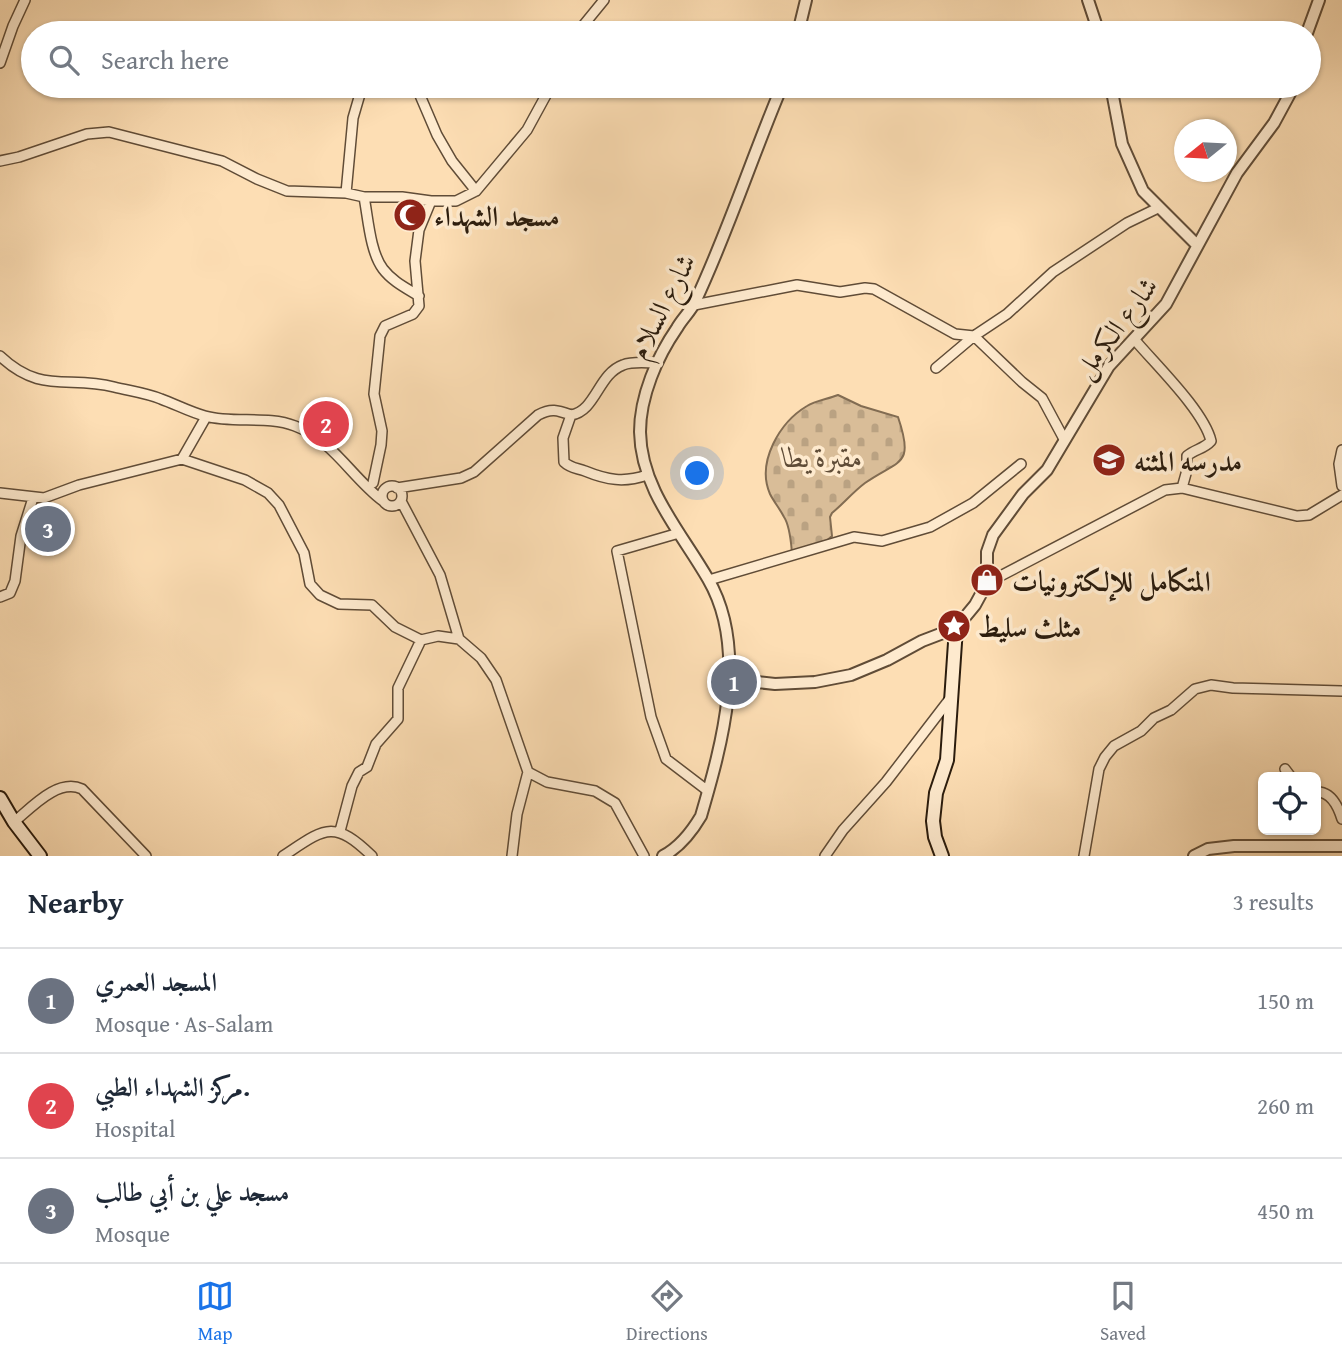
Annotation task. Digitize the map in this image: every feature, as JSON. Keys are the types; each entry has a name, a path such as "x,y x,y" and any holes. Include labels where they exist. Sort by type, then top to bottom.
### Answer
{"main road":[{"path":"942,856 933,821 936,793 947,760 956,628"},
{"path":"1,802 40,856"}],"street":[{"path":"0,63 25,0"},
{"path":"587,21 604,0"},
{"path":"801,21 806,0"},
{"path":"1088,0 1095,21"},
{"path":"1311,21 1319,0"},
{"path":"346,193 353,118 359,98"},
{"path":"421,98 452,161 476,191"},
{"path":"0,161 87,134 109,132 222,161 287,191 456,201 476,191 527,130 544,98"},
{"name":"شارع السلام","path":"663,856 675,853 701,816 727,707 729,679 722,607 648,475 640,432 644,405 657,363 694,305 777,98"},
{"path":"1113,98 1122,144 1143,191 1197,245"},
{"name":"شارع الكرمل","path":"956,628 975,605 987,583 987,552 993,535 1023,494 1047,470 1109,366 1166,304 1237,173 1274,123 1288,98"},
{"path":"365,197 370,234 381,267 397,283 419,296"},
{"path":"373,483 382,431 374,394 380,336 385,326 414,314 419,306 415,261 419,230 431,201"},
{"path":"936,369 1007,314 1053,272 1126,223 1158,208"},
{"path":"694,305 797,285 846,292 870,288 951,332 974,337 1042,398 1064,439"},
{"path":"1133,339 1194,410 1211,441 1204,448 1187,456 1187,470 1182,488"},
{"path":"0,356 30,378 61,383 109,385 158,398 206,417 295,426 332,449 364,486 414,528"},
{"path":"392,507 400,495 417,485 461,478 474,472 522,428 548,410 556,409 571,415 585,410 600,385 612,371 622,365 636,362 657,363"},
{"path":"571,415 563,438 564,462 569,467 609,481 635,480 648,475"},
{"path":"182,458 206,417"},
{"path":"1342,450 1339,464 1342,486"},
{"path":"0,493 33,498 50,497 79,485 182,458 253,484 274,499 301,545 310,584 320,595 339,604 372,605 395,627 421,640 438,636 459,639"},
{"path":"709,580 854,537 882,541 943,522 968,507 1020,464"},
{"path":"347,465 385,489"},
{"path":"385,489 391,486 400,495 414,528 440,575 459,639 481,658 496,680 528,772 517,814 512,856"},
{"path":"987,583 1165,491 1182,488 1297,516 1309,515 1342,495"},
{"path":"383,501 385,489"},
{"path":"0,597 10,593 15,580 20,536 33,498"},
{"path":"679,533 617,551 651,717 666,759 708,791"},
{"path":"729,679 775,684 815,682 851,675 956,628"},
{"path":"340,831 352,786 359,772 367,767 376,744 398,719 398,688 421,640"},
{"path":"1084,856 1100,769 1105,757 1120,741 1141,731 1154,718 1171,710 1195,689 1219,685 1234,688 1342,691"},
{"path":"825,856 949,700"},
{"path":"528,772 547,782 595,791 615,803 644,856"},
{"path":"14,822 56,790 74,785 82,789 146,856"},
{"path":"1321,792 1330,795 1342,819"},
{"path":"283,856 326,830 340,831 372,856"},
{"path":"1194,856 1212,848 1234,846 1342,846"}],"green space":[{"name":"مقبرة يطا","path":"838,395 861,406 898,417 905,445 904,454 895,465 865,483 832,513 832,536 823,544 792,553 788,525 766,482 768,456 780,432 797,413 810,404"}],"place":[{"name":"مسجد الشهداء","path":"410,215"},
{"name":"مركز الشهداء الطبي.","path":"326,424"},
{"name":"مدرسه المثنه","path":"1109,460"},
{"name":"مسجد علي بن أبي طالب","path":"48,529"},
{"name":"المتكامل للإلكترونيات","path":"987,580"},
{"name":"مثلث سليط","path":"954,626"},
{"name":"المسجد العمري","path":"734,682"}]}
